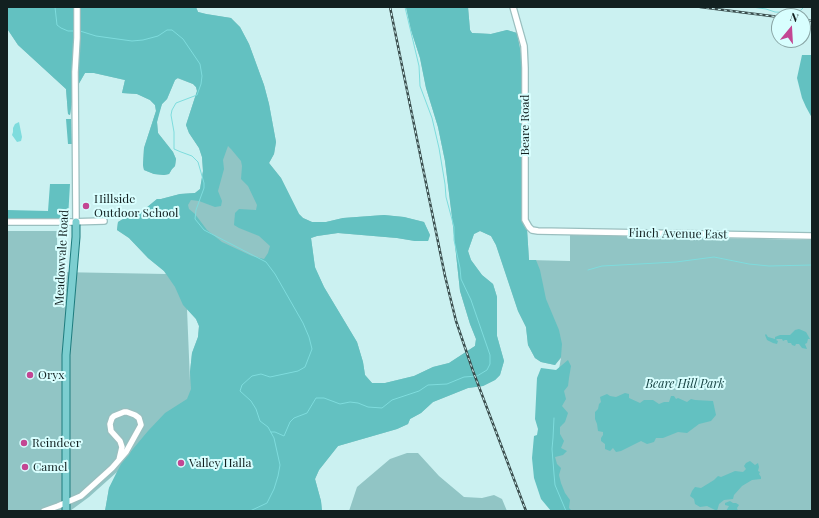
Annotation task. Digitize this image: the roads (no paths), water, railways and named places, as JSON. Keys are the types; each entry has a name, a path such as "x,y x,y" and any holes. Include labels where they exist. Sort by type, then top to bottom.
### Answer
{"main road":[{"name":"Meadowvale Road","path":"66,511 66,355 76,222"}],"street":[{"name":"Meadowvale Road","path":"76,222 75,72 77,7"},
{"name":"Beare Road","path":"513,7 524,46 526,220 532,230 544,231"},
{"path":"7,222 104,221"},
{"name":"Finch Avenue East","path":"544,231 812,236"},
{"path":"44,511 66,503 85,493 112,468 119,460 126,452 141,425 139,418 127,412 114,416 110,424 111,431 120,441 122,447 119,460"}],"waterway":[{"path":"55,7 57,25 68,31 75,31"},
{"path":"271,432 284,436 290,422 294,418 307,413 316,398 324,398 340,404 350,402 368,407 382,408 392,400 419,391 428,385 447,384 464,377 477,376 487,370 490,364 490,355 471,300 461,279 454,240 454,227 446,197 439,148 432,118 420,86 419,66 405,7"},
{"path":"752,7 775,12 796,13 804,7"},
{"path":"80,31 96,36 132,41 158,36 167,30 172,30 183,39 200,64 202,76 201,84 197,95 176,103 171,115 174,132 174,149 192,156 198,162 204,183 204,188 196,210 195,219 204,230 266,262 275,274 303,323 309,337 312,349 305,367 298,371 270,377 261,374 252,376 242,385 240,391 251,401 256,409 260,421 268,427 274,438 280,465 274,489 267,503 250,511"},
{"path":"588,270 602,266 676,262 714,257 749,264 769,266 812,265"},
{"path":"554,418 552,449 555,485 566,511"}],"railway":[{"path":"390,7 445,276 456,321 473,371 526,511"},
{"path":"700,7 771,16"}],"place":[{"name":"Hillside Outdoor School","path":"86,206"},
{"name":"Oryx","path":"30,375"},
{"name":"Reindeer","path":"24,443"},
{"name":"Valley Halla","path":"181,463"},
{"name":"Camel","path":"25,467"}],"park label":[{"name":"Beare Hill Park","path":"685,384"}]}
